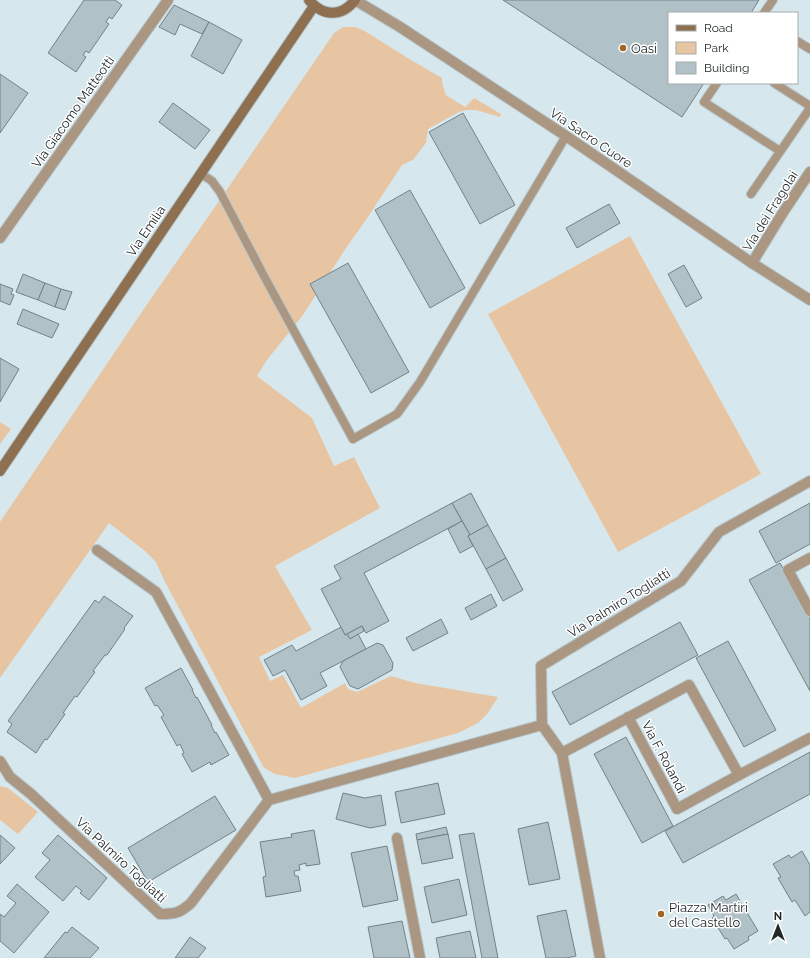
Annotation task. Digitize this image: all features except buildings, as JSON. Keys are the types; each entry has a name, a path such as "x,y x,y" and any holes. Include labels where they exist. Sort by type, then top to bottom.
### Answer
{"street":[{"name":"Via Giacomo Matteotti","path":"0,238 168,0"},
{"path":"312,3 321,10 336,12 350,6 355,0"},
{"name":"Via Sacro Cuore","path":"355,0 400,27 566,136 752,263 810,300"},
{"name":"Via Emilia","path":"0,471 201,174 312,3"},
{"name":"Via dei Fragolai","path":"752,263 810,172"},
{"name":"Via Palmiro Togliatti","path":"542,725 541,666 681,581 719,532 810,481"},
{"path":"97,550 156,592 269,800 542,725 562,753 600,958"},
{"path":"810,558 788,570 810,612"},
{"name":"Via F. Rolandi","path":"562,753 689,685 739,776"},
{"name":"Via F. Rolandi","path":"628,718 677,809 810,738"},
{"name":"Via Palmiro Togliatti","path":"0,761 10,777 31,794 160,914 171,914 182,911 191,903 269,800"},
{"path":"397,838 420,958"}],"lane":[{"path":"765,12 773,0"},
{"path":"798,42 810,50"},
{"path":"716,84 704,102 780,150"},
{"path":"751,194 810,107 776,84"},
{"path":"201,174 212,181 220,192 353,439 397,414 420,382 566,136"}],"green space":[{"path":"343,27 355,27 363,30 442,78 446,95 465,107 474,98 501,114 500,117 476,110 467,110 459,112 428,129 426,143 413,160 402,165 303,315 267,360 257,376 312,418 334,466 354,457 380,508 275,566 312,630 259,657 270,681 283,675 301,708 345,683 348,689 357,692 391,676 415,683 498,697 488,713 478,723 458,733 295,778 275,774 264,768 164,580 156,562 145,551 109,523 0,678 0,522 152,297 334,33"},
{"path":"630,236 761,474 618,552 488,314"},
{"path":"0,422 11,429 0,444"},
{"path":"0,786 8,788 38,812 18,834 0,820"}],"place":[{"name":"Oasi","path":"623,48"},
{"name":"Piazza Martiri del Castello","path":"661,914"}]}
